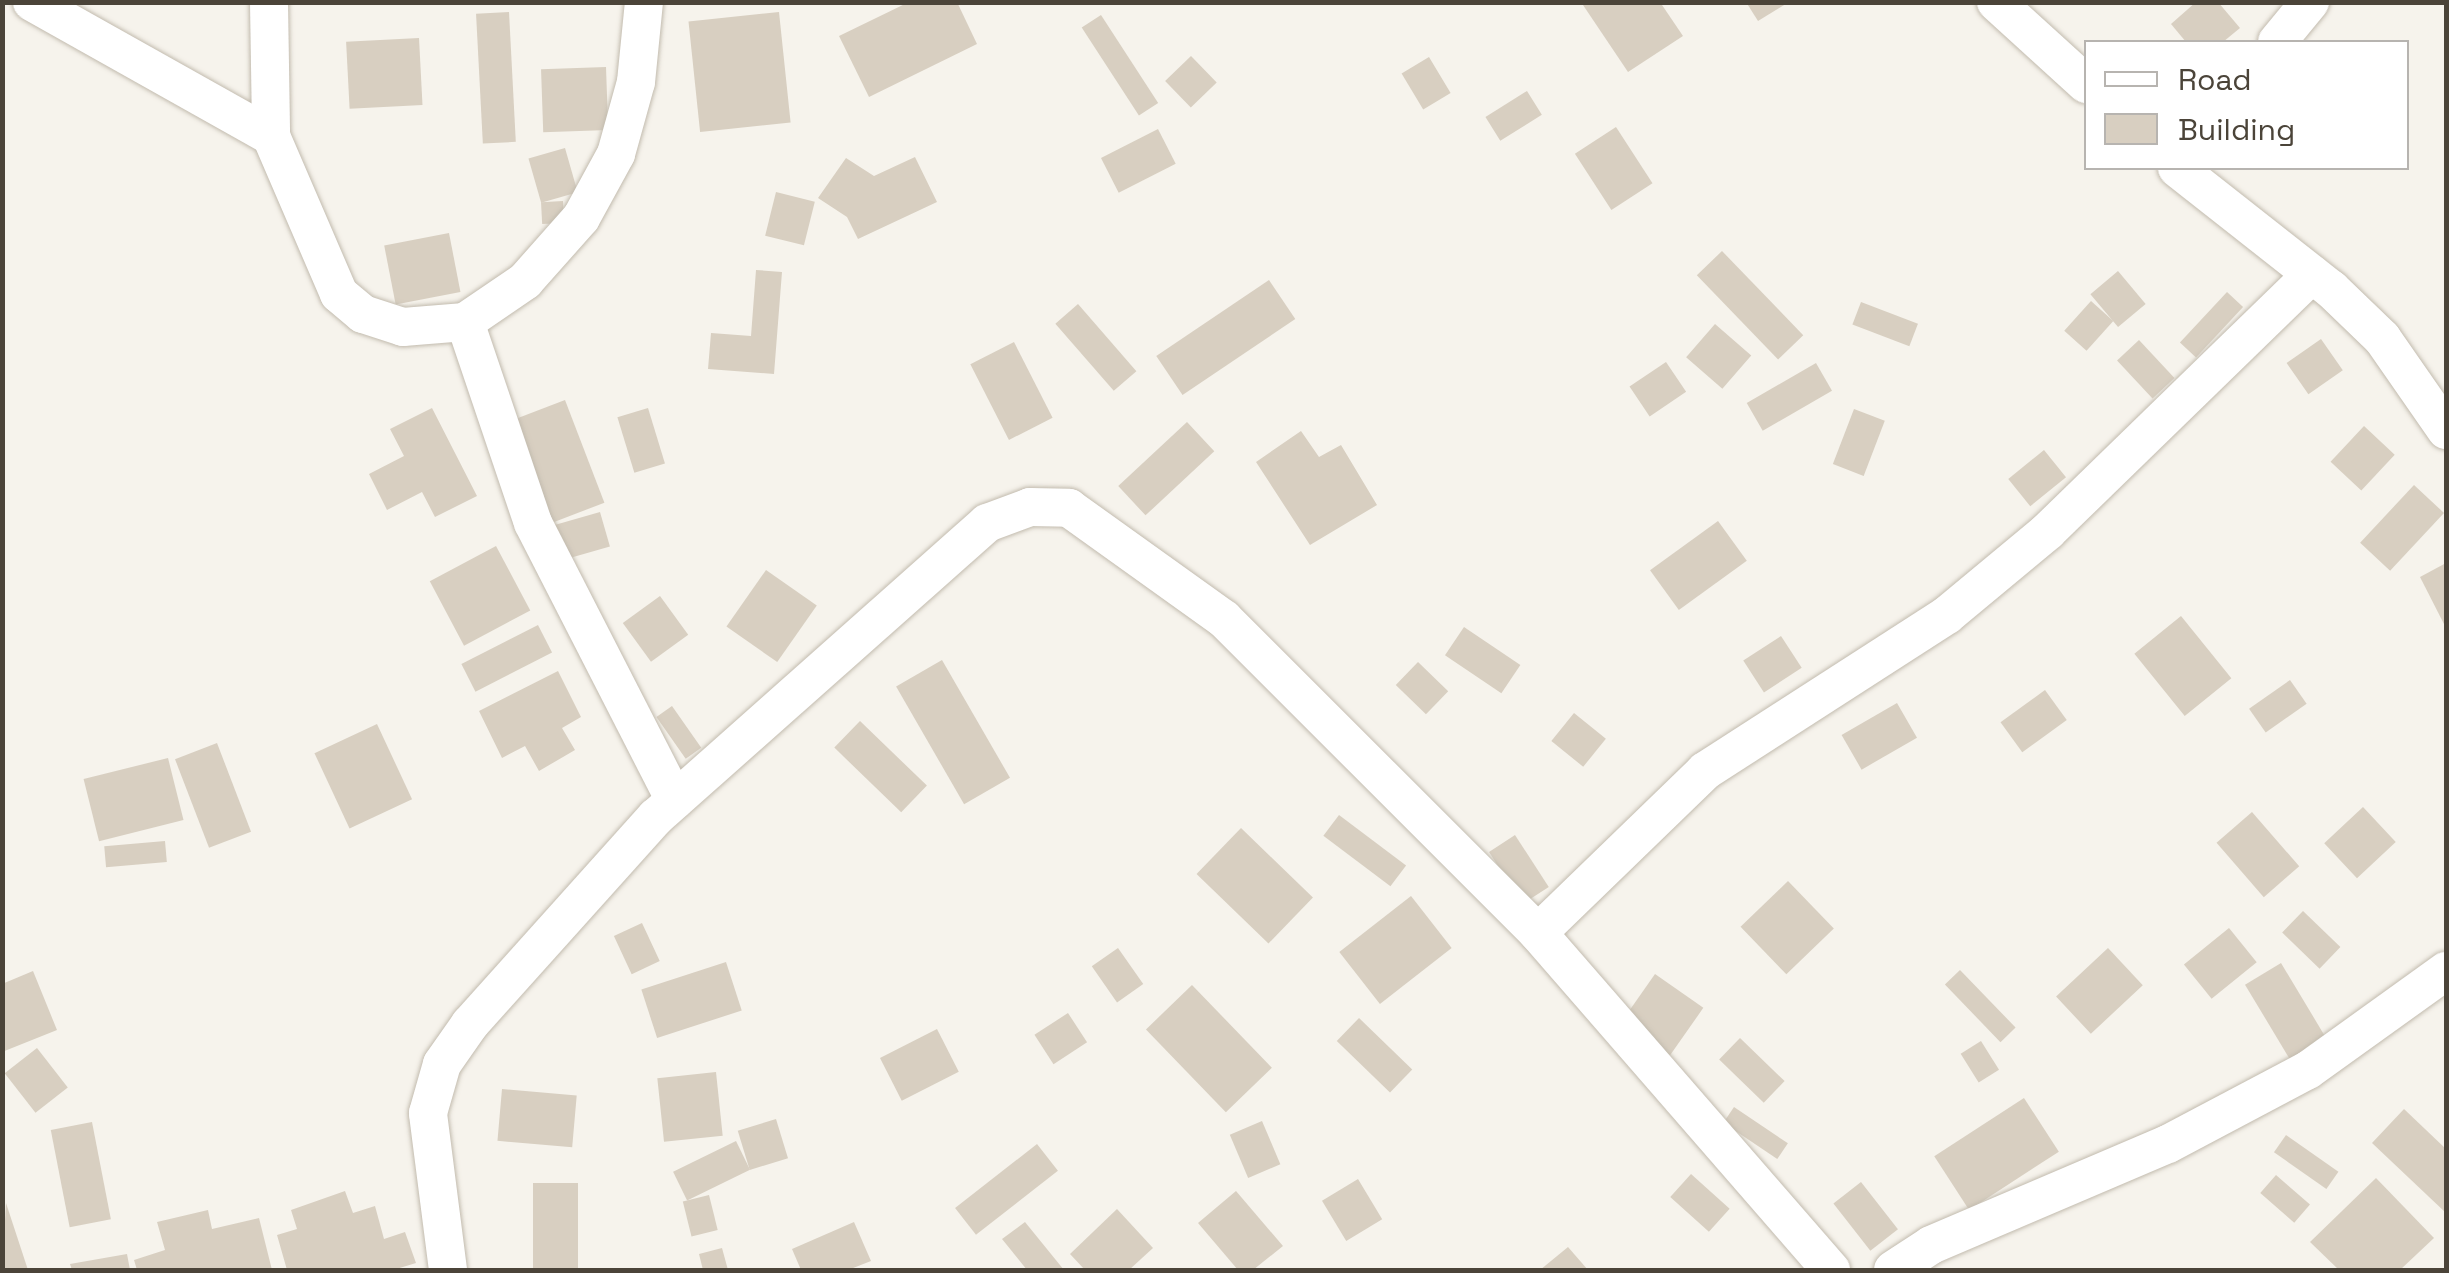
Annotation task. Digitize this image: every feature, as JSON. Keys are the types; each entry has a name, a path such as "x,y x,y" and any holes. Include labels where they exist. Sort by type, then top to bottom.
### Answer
{"street":[{"path":"32,2 271,136"},
{"path":"269,2 271,136 339,294 363,314 403,327 465,322 525,280 581,218 621,136 636,82 644,2"},
{"path":"1996,2 2084,82"},
{"path":"2279,40 2310,2"},
{"path":"2180,170 2312,274 2382,338 2446,430"},
{"path":"1538,934 1706,770 1946,614 2048,531 2312,274"},
{"path":"465,322 533,523 675,800"},
{"path":"448,1270 428,1113 442,1064 470,1024 675,800 987,523 1030,507 1069,508 1224,619 1538,934 1831,1270"},
{"path":"1894,1270 1931,1245 2168,1144 2308,1070 2446,971"}],"building":[{"path":"909,2 957,2 977,44 869,97 839,36"},
{"path":"1660,2 1683,36 1628,72 1583,5"},
{"path":"1746,2 1789,2 1758,21"},
{"path":"2196,2 2218,2 2240,28 2225,40 2184,40 2171,24"},
{"path":"509,12 516,142 483,144 476,14"},
{"path":"779,12 791,122 700,132 688,22"},
{"path":"1101,15 1158,103 1139,116 1082,28"},
{"path":"419,38 423,105 350,109 346,42"},
{"path":"1191,56 1217,83 1191,108 1165,81"},
{"path":"1429,57 1451,93 1423,109 1402,73"},
{"path":"606,67 608,130 543,132 541,69"},
{"path":"1527,91 1542,115 1500,141 1485,117"},
{"path":"1616,127 1652,183 1611,210 1575,154"},
{"path":"1158,129 1176,164 1119,193 1101,158"},
{"path":"565,148 578,192 541,203 528,158"},
{"path":"915,157 937,202 858,239 847,217 818,198 846,158 874,176"},
{"path":"776,192 815,202 804,245 765,236"},
{"path":"563,201 564,223 542,224 541,202"},
{"path":"449,233 460,292 396,304 384,246"},
{"path":"1722,251 1803,335 1778,359 1697,275"},
{"path":"756,270 782,272 774,374 708,369 711,333 751,336"},
{"path":"2118,271 2146,304 2118,327 2090,294"},
{"path":"1269,280 1295,319 1183,395 1156,356"},
{"path":"2227,292 2243,307 2196,357 2180,342"},
{"path":"2091,301 2113,321 2087,351 2064,331"},
{"path":"1861,302 1918,324 1909,346 1852,324"},
{"path":"1078,304 1136,371 1114,391 1055,324"},
{"path":"1715,324 1751,355 1722,389 1686,357"},
{"path":"2321,339 2343,370 2308,394 2287,363"},
{"path":"2139,340 2174,378 2153,398 2117,360"},
{"path":"1014,342 1053,418 1009,440 970,364"},
{"path":"1666,362 1686,392 1650,416 1630,387"},
{"path":"1816,363 1832,391 1763,431 1747,403"},
{"path":"565,400 604,503 550,523 511,421"},
{"path":"432,408 477,496 435,517 422,492 387,510 369,474 404,456 390,429"},
{"path":"648,408 665,463 634,473 617,417"},
{"path":"1854,409 1885,421 1864,476 1833,464"},
{"path":"1187,422 1214,451 1146,515 1118,486"},
{"path":"2364,426 2395,455 2361,490 2331,462"},
{"path":"1301,431 1319,457 1341,445 1377,505 1310,545 1256,462"},
{"path":"2044,450 2066,477 2030,506 2008,479"},
{"path":"2414,485 2444,513 2390,571 2360,543"},
{"path":"600,512 610,547 563,560 553,526"},
{"path":"1718,521 1747,561 1679,610 1650,570"},
{"path":"496,546 530,610 464,646 430,581"},
{"path":"2446,563 2446,628 2420,577"},
{"path":"766,570 817,606 777,662 726,627"},
{"path":"660,596 688,635 651,662 623,623"},
{"path":"2181,616 2231,678 2185,716 2134,654"},
{"path":"538,625 552,653 475,692 461,664"},
{"path":"1464,627 1520,665 1501,693 1445,655"},
{"path":"1781,636 1802,668 1764,692 1743,661"},
{"path":"942,660 1010,778 964,804 896,686"},
{"path":"1418,662 1448,691 1426,714 1396,685"},
{"path":"558,671 581,717 562,728 575,750 539,771 525,746 502,758 479,711"},
{"path":"2290,680 2307,704 2266,732 2249,709"},
{"path":"2045,690 2067,720 2022,752 2001,722"},
{"path":"1897,703 1917,738 1862,770 1842,735"},
{"path":"672,706 701,748 686,759 656,717"},
{"path":"1574,713 1606,739 1583,767 1551,741"},
{"path":"860,721 927,786 901,812 834,748"},
{"path":"377,724 412,799 350,828 314,753"},
{"path":"217,743 251,832 209,848 175,759"},
{"path":"168,758 183,820 99,841 84,779"},
{"path":"2363,807 2396,842 2357,878 2324,843"},
{"path":"2252,812 2299,866 2264,897 2217,843"},
{"path":"1339,815 1406,866 1390,886 1323,836"},
{"path":"1241,828 1313,897 1268,944 1197,874"},
{"path":"1515,835 1549,887 1523,904 1489,852"},
{"path":"165,841 167,862 106,867 104,846"},
{"path":"1788,881 1834,928 1786,974 1741,927"},
{"path":"1411,896 1452,948 1380,1004 1339,952"},
{"path":"2303,911 2340,947 2320,969 2282,933"},
{"path":"642,923 660,961 632,974 614,936"},
{"path":"2229,928 2257,962 2212,999 2184,965"},
{"path":"1118,948 1143,984 1117,1002 1092,966"},
{"path":"2108,948 2143,985 2091,1034 2056,996"},
{"path":"726,962 742,1011 657,1038 641,990"},
{"path":"2281,963 2327,1040 2291,1062 2245,985"},
{"path":"1960,970 2016,1028 2000,1042 1945,985"},
{"path":"33,971 57,1030 2,1052 2,984"},
{"path":"1655,974 1703,1008 1670,1055 1622,1022"},
{"path":"1192,985 1272,1068 1226,1112 1146,1029"},
{"path":"1068,1013 1087,1042 1054,1064 1034,1035"},
{"path":"1359,1018 1412,1069 1390,1092 1337,1041"},
{"path":"937,1029 959,1072 902,1101 880,1058"},
{"path":"1740,1038 1785,1081 1764,1103 1719,1060"},
{"path":"1981,1041 1999,1070 1979,1083 1961,1054"},
{"path":"37,1048 68,1087 35,1113 5,1073"},
{"path":"716,1072 723,1136 664,1142 657,1078"},
{"path":"502,1089 577,1096 572,1147 497,1141"},
{"path":"2024,1098 2059,1152 1969,1210 1934,1156"},
{"path":"1734,1107 1788,1143 1777,1159 1723,1123"},
{"path":"2404,1109 2446,1149 2446,1213 2372,1143"},
{"path":"776,1119 788,1158 750,1170 738,1131"},
{"path":"1262,1121 1280,1164 1248,1178 1230,1135"},
{"path":"92,1122 111,1219 70,1227 51,1130"},
{"path":"2286,1135 2338,1172 2326,1189 2274,1152"},
{"path":"736,1141 750,1170 687,1200 673,1172"},
{"path":"1037,1144 1058,1171 976,1235 955,1208"},
{"path":"1691,1174 1730,1209 1709,1232 1670,1197"},
{"path":"2276,1175 2310,1205 2294,1223 2260,1193"},
{"path":"2376,1178 2434,1238 2400,1270 2339,1270 2310,1242"},
{"path":"1358,1179 1382,1219 1346,1241 1322,1201"},
{"path":"1861,1182 1898,1229 1870,1251 1833,1204"},
{"path":"533,1183 578,1183 578,1270 533,1270"},
{"path":"345,1191 353,1213 375,1206 384,1239 405,1232 416,1263 393,1270 287,1270 277,1235 297,1229 291,1210"},
{"path":"1236,1191 1283,1246 1253,1270 1238,1270 1198,1223"},
{"path":"709,1195 718,1230 692,1236 683,1202"},
{"path":"6,1203 28,1270 2,1270"},
{"path":"1117,1209 1153,1248 1129,1270 1085,1270 1070,1254"},
{"path":"208,1210 212,1229 259,1218 272,1270 137,1270 134,1260 165,1250 157,1222"},
{"path":"854,1222 871,1261 848,1270 801,1270 792,1249"},
{"path":"1025,1222 1064,1270 1027,1270 1002,1239"},
{"path":"1568,1247 1588,1270 1540,1270"},
{"path":"722,1248 728,1270 703,1270 699,1254"},
{"path":"127,1254 130,1270 72,1270 70,1264"}]}
